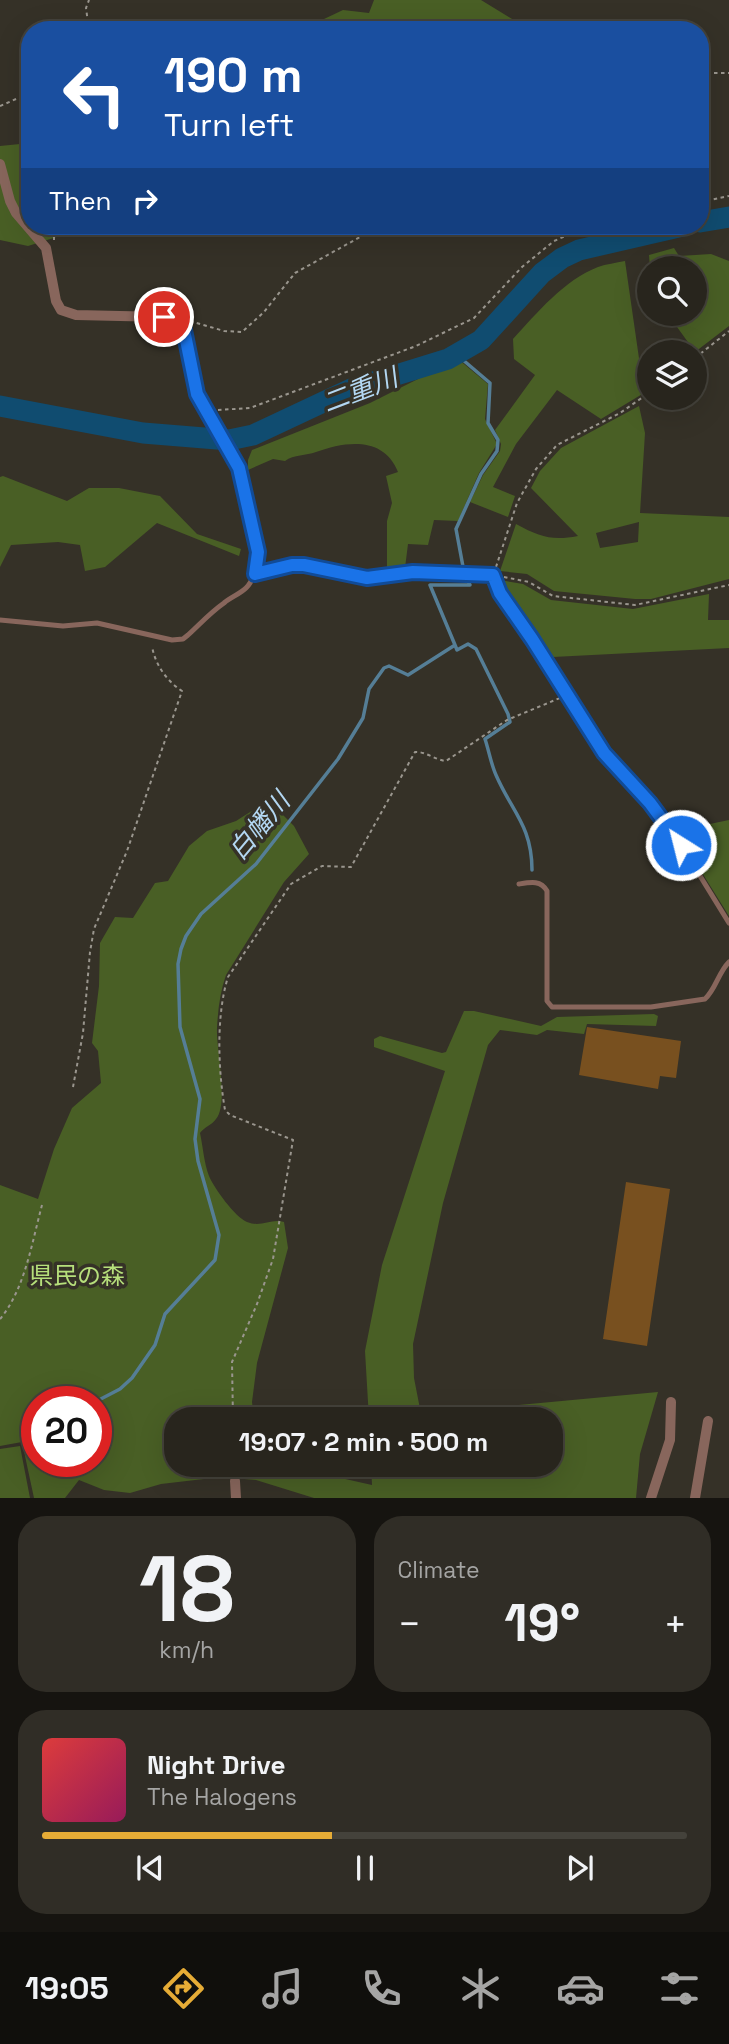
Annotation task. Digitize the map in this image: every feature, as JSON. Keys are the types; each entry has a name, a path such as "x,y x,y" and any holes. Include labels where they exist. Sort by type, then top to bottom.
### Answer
{"street":[{"path":"0,164 10,201 21,219"},
{"path":"35,235 46,248 55,301 61,310 76,315 164,317 178,322 184,330 197,394 229,450"},
{"path":"651,1498 670,1440 671,1402"},
{"path":"695,1498 708,1421"},
{"path":"234,1481 236,1498"}],"lane":[{"path":"0,620 63,626 97,623 173,640 183,639 221,604 246,587 255,574 258,552 239,468 229,450"},
{"path":"255,574 292,565 304,565 367,578 413,572 493,575 500,593 604,753 650,803 729,923"},
{"path":"519,884 537,883 543,885 547,891 547,1001 552,1007 651,1007 705,999 729,962"}],"path":[{"path":"88,21 86,8 89,0"},
{"path":"709,73 729,73"},
{"path":"0,106 21,97"},
{"path":"709,200 729,196"},
{"path":"178,322 192,321 224,331 242,332 264,312 295,273 364,235"},
{"path":"208,412 250,408 416,346 474,318 522,267 554,241 568,235"},
{"path":"707,348 729,331"},
{"path":"637,401 620,413 557,445 536,470 517,503 493,575 529,582 553,596 635,605 729,586"},
{"path":"73,1087 83,1033 94,929 127,851 183,691 169,682 153,656 154,635"},
{"path":"233,1407 232,1362 273,1259 293,1140 230,1115 225,1110 220,1032 223,991 228,977 291,884 322,866 351,867 415,752 446,761 506,720 566,696"},
{"path":"0,1318 13,1299 20,1282 42,1205"}],"green space":[{"path":"374,0 481,0 515,21 324,19 343,10 369,13"},
{"path":"21,144 21,235 63,235 28,246 0,240 0,146"},
{"path":"674,248 679,256 649,256"},
{"path":"711,254 729,261 729,326 707,343 707,340 686,340 676,326 707,326 707,256 679,256"},
{"path":"625,261 637,344 637,397 601,419 557,390 516,444 493,487 515,496 508,517 470,502 483,475 500,451 501,444 495,430 535,375 514,359 513,339 552,298 574,280 598,267"},
{"path":"458,359 488,384 485,419 497,444 479,473 458,521 434,520 428,545 408,544 405,568 387,573 387,521 392,503 386,476 398,472 384,452 363,444 340,445 285,461 273,459 248,470 252,450 370,403"},
{"path":"637,407 645,433 640,513 729,517 729,579 651,599 635,599 554,591 527,574 500,571 516,524 546,537 578,536 531,488 540,471 561,448","holes":["639,522 638,542 600,548 596,533"]},
{"path":"0,477 67,501 89,488 119,488 160,496 197,534 241,549 239,556 157,523 105,567 85,571 80,545 58,542 11,545 0,567"},
{"path":"500,580 523,584 551,600 633,609 709,594 708,620 729,620 729,648 553,657"},
{"name":"県民の森","path":"258,807 276,808 294,826 309,854 284,882 226,975 217,1028 222,1101 216,1119 200,1133 209,1176 225,1202 242,1219 252,1224 284,1222 288,1248 257,1363 253,1407 164,1407 164,1477 221,1477 161,1484 130,1493 104,1490 79,1480 65,1498 34,1498 30,1477 112,1477 112,1386 21,1386 21,1442 0,1446 0,1185 38,1199 54,1149 72,1108 101,1083 98,1051 92,1043 99,986 100,943 115,917 133,918 155,883 168,881 189,846 207,831 236,821"},
{"path":"729,820 729,916 676,831"},
{"path":"464,1011 541,1026 557,1017 658,1016 656,1026 587,1024 584,1034 547,1030 537,1035 500,1030 488,1045 443,1203 413,1344 414,1378 420,1407 368,1407 365,1351 382,1265 445,1071 374,1047 374,1039 380,1036 446,1052"},
{"path":"658,1392 640,1454 636,1498 314,1498 256,1480 221,1477 336,1477 372,1485 372,1477 563,1477 563,1407 496,1407"},
{"path":"20,1446 21,1477 26,1477 30,1498 0,1498 0,1449"}],"building":[{"path":"587,1027 681,1041 676,1078 660,1076 658,1089 579,1075"},
{"path":"626,1182 670,1189 647,1346 603,1339"}],"waterway":[{"name":"二重川","path":"709,220 729,217"},
{"name":"二重川","path":"0,406 143,433 229,440 253,435 351,389 448,359 481,340 542,273 562,258 579,250 644,235"},
{"name":"白幡川","path":"112,1393 132,1378 155,1345 165,1314 215,1260 219,1235 198,1161 195,1139 200,1099 180,1027 178,964 186,936 201,914 256,864 338,759 363,718 369,689 384,668 389,666 408,675 455,645 430,585 470,585 464,572 456,529 481,474 497,451 498,440 488,423 490,383 456,354"},
{"path":"455,645 457,650 468,644 476,649 508,714 510,722 485,739 496,775 525,830 532,870"}],"route":[{"path":"164,317 178,322 184,330 197,394 239,468 258,552 255,574 292,565 304,565 367,578 413,572 493,575 500,593 604,753 650,803 681,845"}]}
